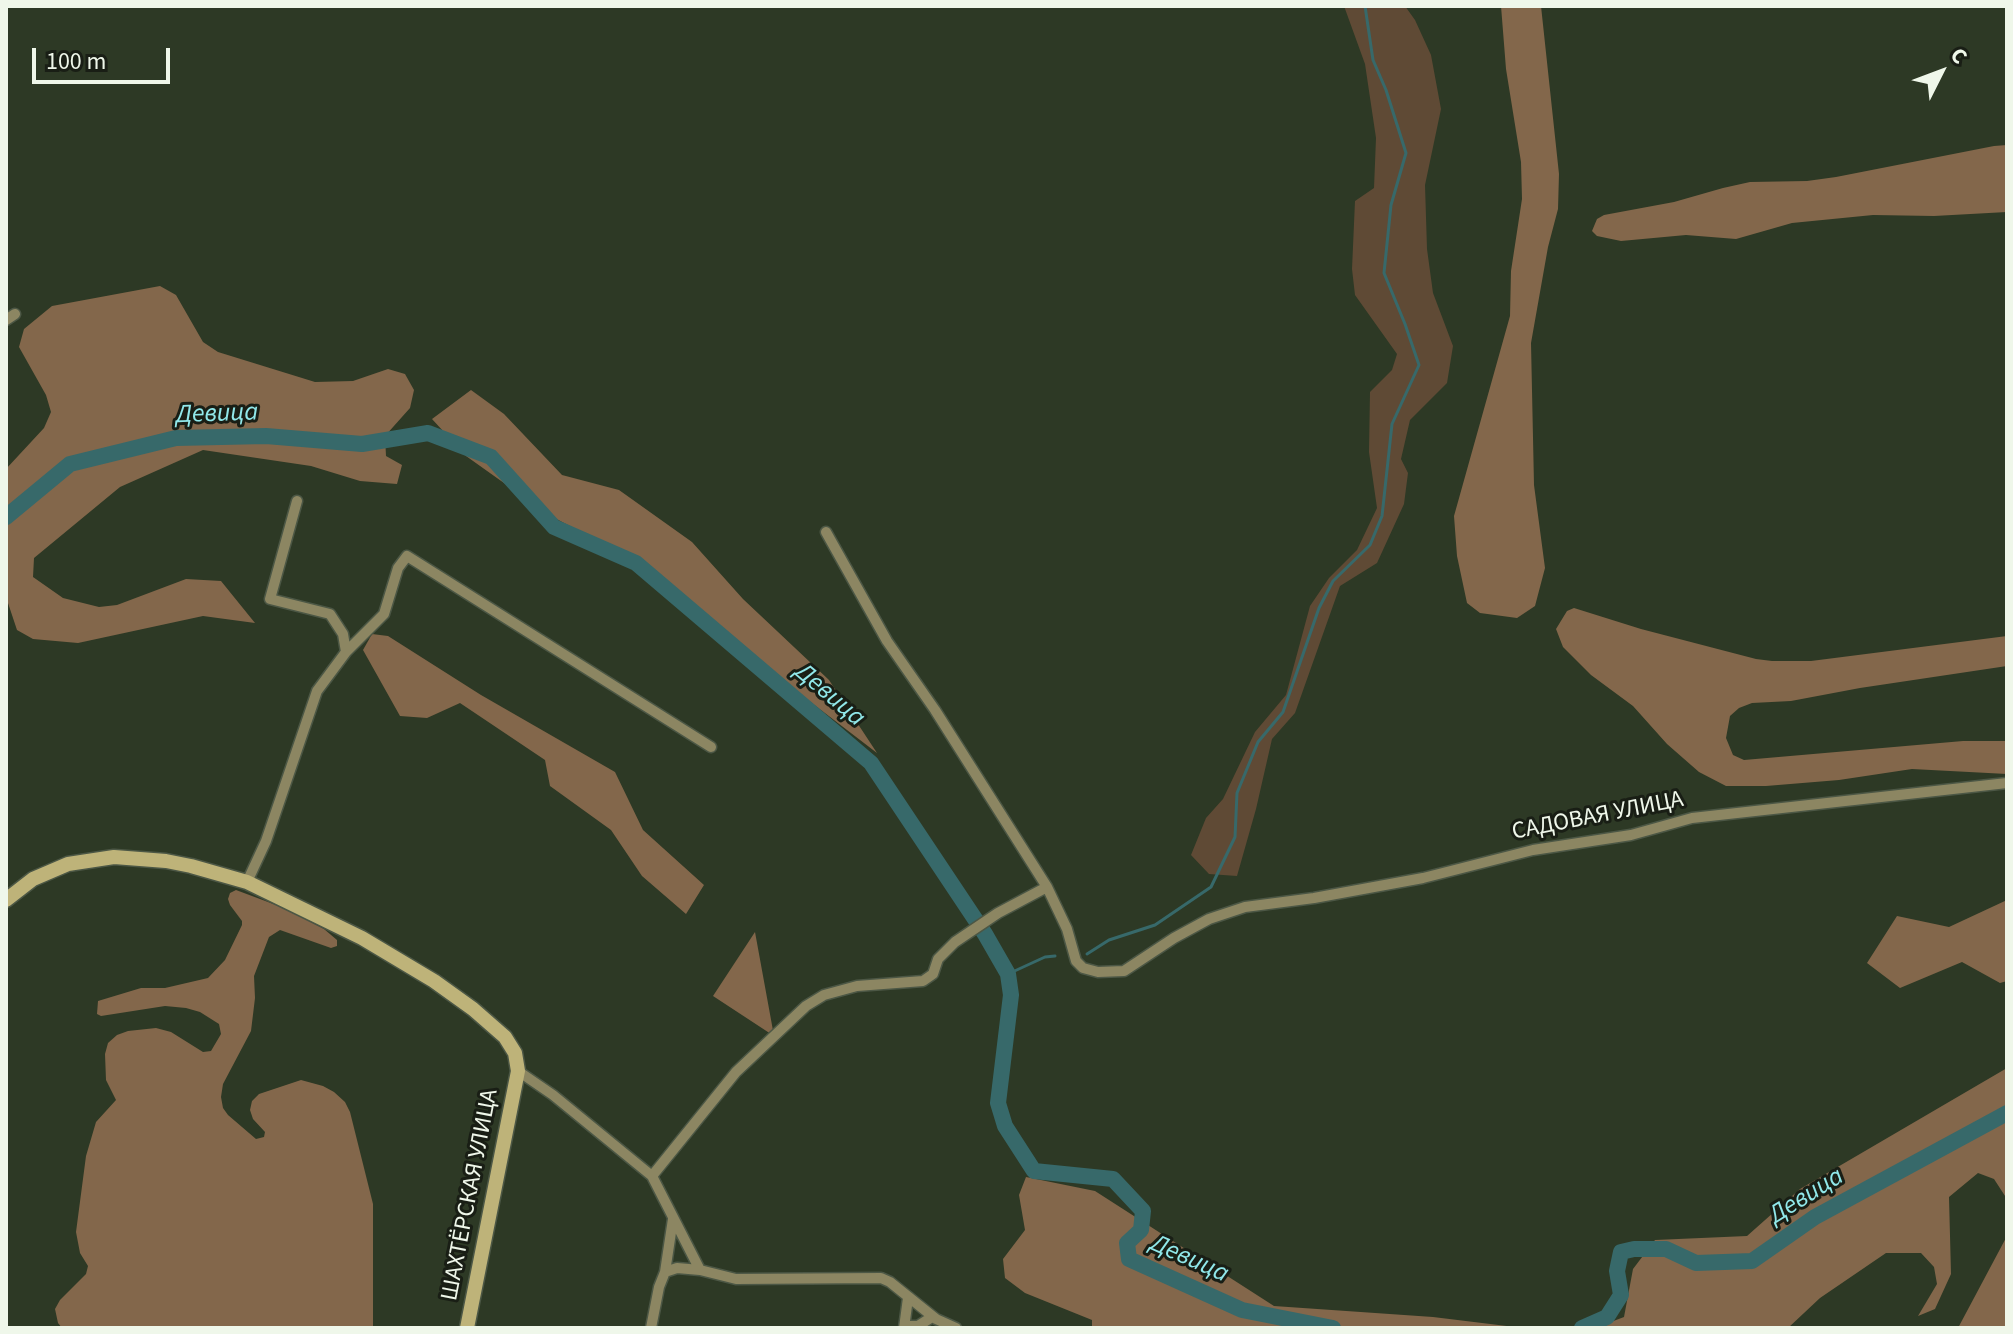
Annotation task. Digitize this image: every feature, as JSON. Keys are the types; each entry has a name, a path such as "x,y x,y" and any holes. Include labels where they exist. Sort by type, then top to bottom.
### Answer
{"street":[{"path":"297,501 270,599 330,614 343,634 346,652"},
{"name":"САДОВАЯ УЛИЦА","path":"826,532 887,641 935,710 1047,887 1067,929 1076,961 1083,968 1098,972 1124,971 1203,922 1245,907 1423,878 1533,850 1631,835 1692,818 2007,783"},
{"path":"247,882 266,841 317,691 346,652 384,614 398,568 407,556 711,747"},
{"path":"6,900 49,870 68,864 114,857 166,861 247,882 362,938 434,981 473,1009 505,1037 515,1053 518,1071 553,1095 652,1176 700,1270"},
{"path":"652,1176 736,1072 806,1006 824,995 857,986 923,981 933,974 938,959 955,942 998,913 1047,887"},
{"name":"ШАХТЁРСКАЯ УЛИЦА","path":"467,1328 518,1071"},
{"path":"651,1328 665,1272 673,1218"},
{"path":"665,1272 677,1268 700,1270 736,1279 881,1278 932,1317 956,1328"},
{"path":"908,1298 905,1327 918,1326 932,1317"}],"shaded area":[{"path":"1344,6 1405,6 1431,55 1441,109 1425,185 1427,249 1433,293 1453,346 1447,383 1410,420 1401,459 1408,473 1404,504 1377,563 1340,586 1295,713 1272,739 1237,876 1209,874 1191,855 1206,818 1223,799 1255,732 1286,695 1310,606 1329,578 1357,550 1377,508 1369,452 1370,392 1392,370 1397,354 1355,295 1352,269 1355,201 1374,188 1376,138 1365,64"},
{"path":"1501,6 1541,6 1559,174 1558,209 1531,343 1534,485 1545,568 1535,606 1517,618 1480,613 1467,603 1457,556 1454,516 1510,316 1511,271 1522,199 1521,162 1506,69"},
{"path":"2007,145 2007,212 1873,215 1792,223 1736,239 1686,235 1621,241 1597,236 1592,231 1597,219 1604,215 1674,202 1750,182 1836,177"},
{"path":"160,286 176,295 203,342 218,352 315,382 353,381 388,369 405,374 414,390 410,408 385,436 386,456 402,465 397,484 360,481 311,466 203,450 120,487 34,558 33,577 63,598 99,607 117,605 186,579 221,581 255,623 203,616 78,643 33,639 17,630 6,597 6,469 44,428 51,412 46,395 19,347 24,329 52,306"},
{"path":"471,390 504,414 562,475 619,490 692,542 743,599 829,680 877,753 607,546 549,515 466,456 432,419"},
{"path":"1574,608 1641,629 1772,661 1811,661 2007,636 2007,666 1791,701 1752,703 1730,716 1726,738 1733,755 1744,760 1963,741 2007,741 2007,774 1912,769 1839,780 1726,786 1699,772 1667,744 1633,706 1591,675 1563,647 1556,629 1567,611"},
{"path":"372,634 388,636 481,695 615,772 643,830 704,885 686,914 642,876 611,830 550,786 545,760 460,703 427,718 400,716 363,650"},
{"path":"236,890 284,908 324,929 337,940 337,946 331,948 280,930 269,937 254,976 251,1031 223,1084 221,1097 228,1115 256,1139 264,1137 265,1132 253,1119 250,1110 252,1101 259,1094 301,1080 323,1086 345,1102 373,1204 373,1328 62,1328 55,1309 86,1274 88,1266 80,1253 76,1232 86,1156 96,1122 116,1100 106,1080 105,1054 108,1043 128,1031 156,1028 171,1032 203,1052 211,1051 221,1034 219,1024 200,1012 186,1008 165,1006 101,1016 97,1014 98,1001 141,988 165,988 208,978 225,960 242,925 228,899 230,893"},
{"path":"2007,900 2007,981 2000,983 1962,962 1900,988 1867,963 1897,916 1949,927"},
{"path":"755,932 774,1036 713,996"},
{"path":"2007,1068 2007,1199 1994,1179 1978,1173 1949,1197 1951,1274 1935,1309 1918,1316 1937,1284 1934,1267 1921,1253 1886,1253 1820,1298 1788,1328 1595,1328 1624,1317 1633,1269 1655,1240 1747,1236 1800,1189"},
{"path":"1026,1177 1095,1191 1274,1306 1433,1317 1523,1328 1092,1328 1092,1320 1025,1293 1005,1278 1003,1259 1025,1230 1019,1195"},
{"path":"2007,1236 2007,1328 1958,1328"}],"waterway":[{"path":"1087,954 1109,940 1155,925 1211,887 1235,837 1237,793 1258,742 1283,712 1319,608 1333,581 1370,545 1382,516 1392,424 1419,365 1384,273 1391,205 1406,153 1373,60 1365,6"},
{"name":"Девица","path":"6,517 70,464 176,438 266,436 362,444 428,433 491,457 554,527 636,563 871,763 985,934 1008,974 1011,995 998,1103 1005,1126 1034,1171 1113,1179 1143,1211 1141,1230 1127,1243 1129,1259 1242,1310 1333,1328"},
{"path":"1008,974 1045,957 1055,956"},
{"name":"Девица","path":"1582,1328 1607,1317 1621,1295 1617,1271 1621,1252 1666,1249 1696,1263 1752,1261 1815,1217 2007,1113"}]}
